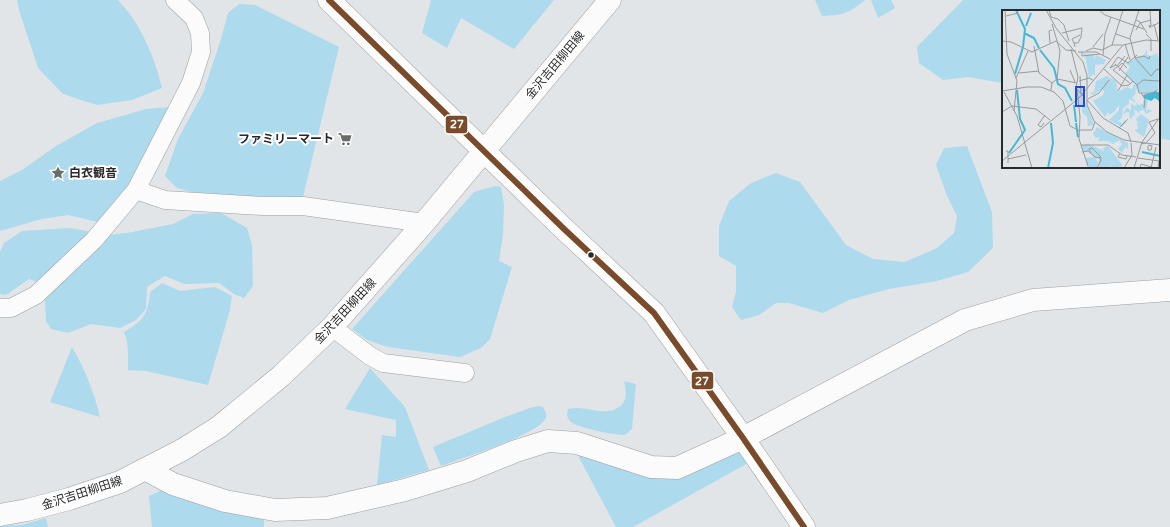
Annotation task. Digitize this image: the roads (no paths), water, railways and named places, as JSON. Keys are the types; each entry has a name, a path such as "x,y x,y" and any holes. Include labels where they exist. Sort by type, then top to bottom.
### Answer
{"main road":[{"path":"328,0 563,228 654,313 804,527"},
{"name":"金沢吉田柳田線","path":"0,515 28,510 69,499 120,482 182,450 219,427 281,376 332,327 424,223 610,0"},
{"path":"145,469 173,484 225,501 274,510 327,508 410,488 467,471 548,441 577,443 652,467 677,468 743,438 965,320 1033,300 1170,290"}],"street":[{"path":"0,308 10,308 36,295 94,240 136,190 191,83 201,52 200,33 194,18 175,0"},
{"path":"136,190 165,200 255,206 303,206 424,223"},
{"path":"332,327 370,356 383,362 465,373"}],"place":[{"name":"ファミリーマート","path":"345,139"},
{"name":"白衣観音","path":"58,173"}]}
